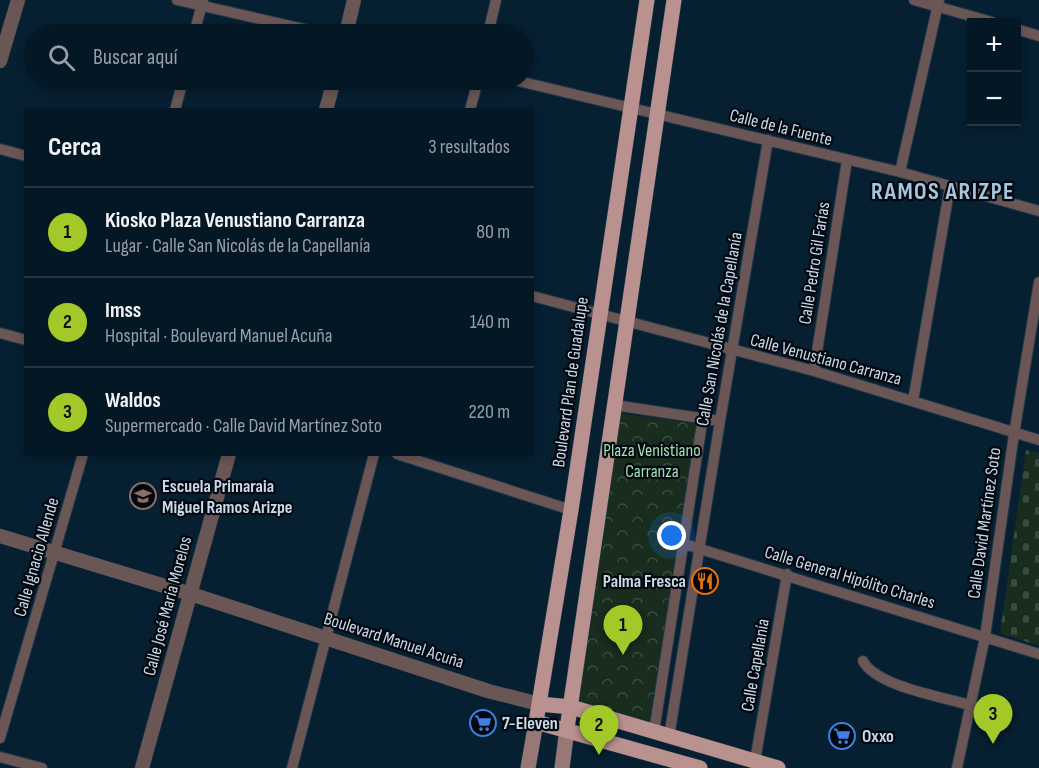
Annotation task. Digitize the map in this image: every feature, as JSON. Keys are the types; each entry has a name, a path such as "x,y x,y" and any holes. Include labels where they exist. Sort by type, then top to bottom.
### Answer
{"main road":[{"name":"Boulevard Plan de Guadalupe","path":"528,768 572,510 598,316 647,0"},
{"path":"562,768 626,322 660,114 674,0"},
{"name":"Boulevard Manuel Acuña","path":"539,704 571,707 778,768"},
{"path":"536,722 700,768"}],"street":[{"path":"0,61 18,0"},
{"path":"177,0 202,3 286,24"},
{"path":"348,24 354,0"},
{"path":"490,24 496,0"},
{"path":"915,0 938,3 981,18"},
{"path":"197,24 202,3"},
{"path":"900,172 938,3"},
{"path":"1021,30 1039,36"},
{"name":"Calle de la Fuente","path":"534,85 900,172 1039,211"},
{"path":"176,108 180,90"},
{"path":"327,108 331,90"},
{"path":"471,108 475,90"},
{"name":"Calle San Nicolás de la Capellanía","path":"669,737 712,466 734,351 768,141"},
{"path":"0,149 24,155"},
{"name":"Calle Pedro Gil Farías","path":"814,371 847,160"},
{"path":"913,401 950,186"},
{"name":"Calle David Martínez Soto","path":"957,768 985,637 1014,434 1039,282"},
{"name":"Calle Venustiano Carranza","path":"534,297 598,316 814,371 1039,441"},
{"path":"0,333 24,339"},
{"path":"614,405 720,421"},
{"name":"Calle San Nicolás de la Capellanía","path":"654,732 703,417"},
{"name":"Calle Ignacio Allende","path":"0,738 82,456"},
{"name":"Calle José María Morelos","path":"142,768 228,456"},
{"path":"292,768 373,456"},
{"path":"403,456 572,510"},
{"path":"697,462 712,466"},
{"name":"Boulevard Manuel Acuña","path":"0,536 191,594 488,691 539,704"},
{"name":"Calle General Hipólito Charles","path":"684,544 787,574 1039,654"},
{"name":"Calle Capellanía","path":"755,761 787,574"},
{"path":"675,596 691,599"},
{"path":"863,661 867,669 880,678 970,705"},
{"path":"663,671 678,675"},
{"path":"0,757 42,768"}],"green space":[{"name":"Plaza Venistiano Carranza","path":"619,413 699,424 649,723 575,701"},
{"path":"1026,450 1039,453 1039,646 1000,633"}],"place":[{"name":"Escuela Primaraia Miguel Ramos Arizpe","path":"143,496"},
{"name":"Palma Fresca","path":"705,581"},
{"name":"Kiosko Plaza Venustiano Carranza","path":"623,655"},
{"name":"7-Eleven","path":"483,723"},
{"name":"Oxxo","path":"842,736"},
{"name":"Waldos","path":"993,744"},
{"name":"Imss","path":"599,755"}],"district":[{"name":"RAMOS ARIZPE","path":"943,191"}]}
